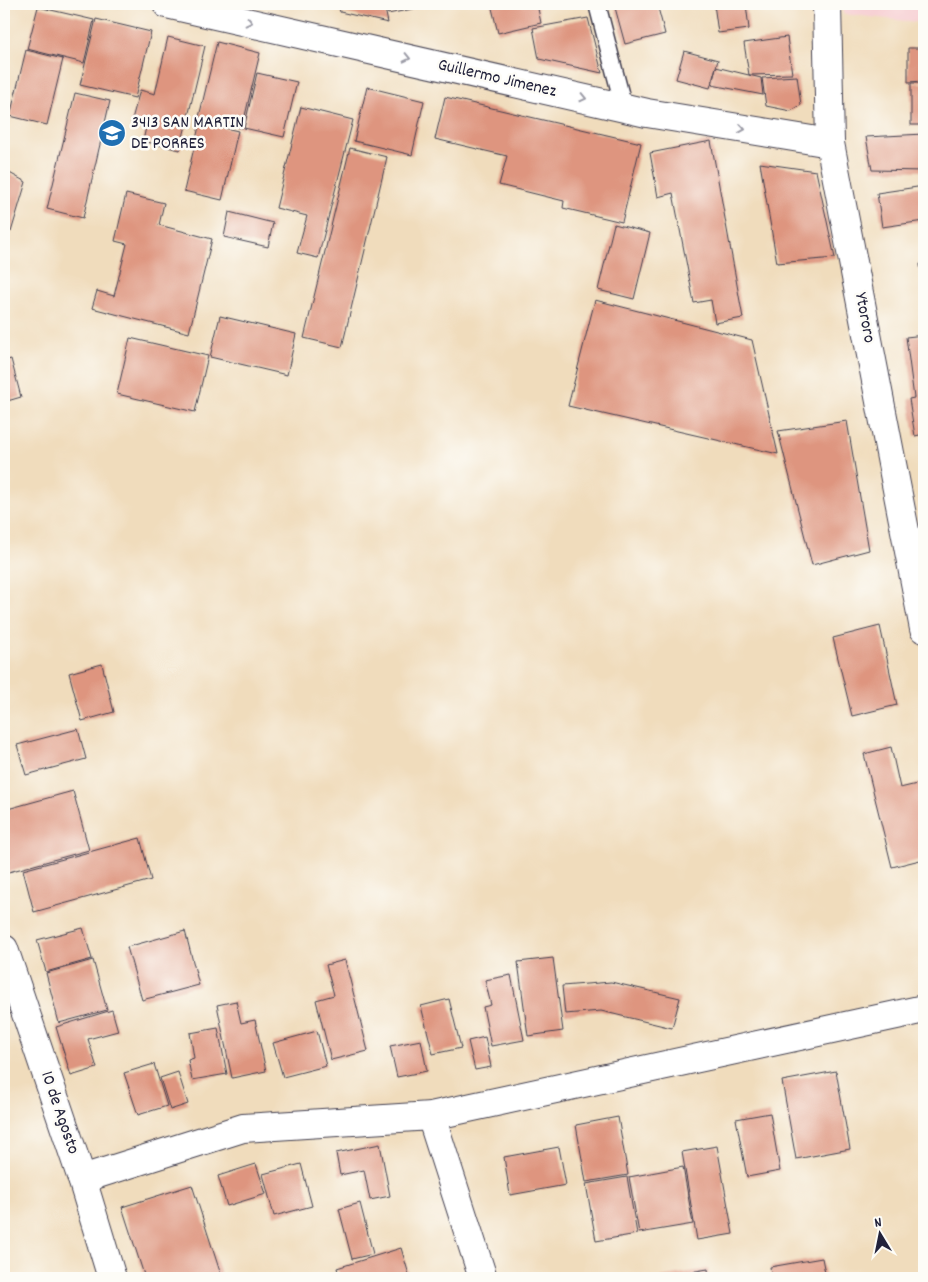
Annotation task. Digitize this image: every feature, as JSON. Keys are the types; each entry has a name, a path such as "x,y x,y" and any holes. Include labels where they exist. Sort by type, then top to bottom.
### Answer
{"street":[{"name":"Guillermo Jimenez","path":"167,4 647,113 830,143"},
{"name":"Ytororo","path":"827,4 830,143 918,564 924,629"},
{"name":"10 de Agosto","path":"4,949 82,1179 112,1278"},
{"path":"82,1179 243,1128 431,1116 924,1008"},
{"path":"431,1116 483,1278"}],"lane":[{"path":"597,4 624,108"}],"shaded area":[{"path":"843,4 924,4 924,23 843,14"}],"building":[{"path":"338,4 384,4 388,23 340,12"},
{"path":"385,4 432,4 432,5 388,14"},
{"path":"491,4 537,4 541,23 498,33"},
{"path":"614,4 657,4 665,34 625,44"},
{"path":"714,4 746,4 749,29 718,33"},
{"path":"38,7 94,20 84,63 27,49"},
{"path":"588,18 602,73 539,59 533,28"},
{"path":"96,19 151,32 135,98 80,85"},
{"path":"168,37 205,46 180,150 143,141 146,127 131,123 140,90 155,94"},
{"path":"787,37 792,74 749,75 744,43"},
{"path":"217,42 260,53 242,128 199,117"},
{"path":"908,48 924,48 924,81 908,82"},
{"path":"26,50 63,59 47,125 10,116"},
{"path":"684,51 718,60 710,88 676,79"},
{"path":"716,67 761,78 763,95 712,85"},
{"path":"257,73 297,82 284,137 244,128"},
{"path":"797,76 801,105 791,111 766,106 762,78"},
{"path":"911,83 924,83 924,125 911,125"},
{"path":"367,87 424,101 412,155 354,141"},
{"path":"75,93 110,101 83,218 47,209"},
{"path":"445,97 641,143 622,222 563,208 564,201 499,185 507,156 435,139"},
{"path":"301,107 353,120 318,258 297,253 307,216 276,208"},
{"path":"200,122 238,131 222,200 184,191"},
{"path":"924,134 924,171 872,170 866,137"},
{"path":"711,141 743,318 715,323 711,300 694,303 673,193 658,197 650,153"},
{"path":"350,148 387,157 342,347 304,338"},
{"path":"760,163 816,171 835,258 777,263"},
{"path":"4,170 26,182 11,232 4,227"},
{"path":"924,186 924,221 882,227 877,193"},
{"path":"126,194 164,203 159,225 212,239 189,333 92,308 97,291 114,296 127,244 115,241"},
{"path":"229,212 273,223 268,247 224,237"},
{"path":"614,224 650,233 634,299 598,290"},
{"path":"924,263 924,299 923,299 920,264"},
{"path":"595,300 752,340 778,454 568,406"},
{"path":"220,316 296,334 287,375 210,357"},
{"path":"924,335 924,434 915,436 909,399 914,398 906,337"},
{"path":"130,338 208,356 195,412 117,394"},
{"path":"11,359 21,397 4,402 4,361"},
{"path":"847,421 869,550 812,565 778,431"},
{"path":"880,626 897,705 852,716 833,638"},
{"path":"102,664 114,712 82,721 69,673"},
{"path":"78,729 86,759 26,775 17,745"},
{"path":"891,747 900,788 921,783 924,802 924,859 892,867 864,754"},
{"path":"73,791 89,850 5,873 4,810"},
{"path":"140,838 151,880 34,912 23,870"},
{"path":"83,928 92,959 46,972 37,940"},
{"path":"185,931 199,985 142,1000 127,947"},
{"path":"553,958 563,1031 528,1036 518,962"},
{"path":"93,960 107,1010 59,1023 46,973"},
{"path":"345,960 368,1051 331,1060 316,1000 334,995 326,965"},
{"path":"511,975 524,1040 491,1046 483,1007 491,1005 485,980"},
{"path":"611,982 680,998 672,1028 601,1011 565,1014 562,986"},
{"path":"449,999 461,1048 433,1054 421,1006"},
{"path":"236,1001 241,1023 255,1020 266,1071 232,1078 217,1005"},
{"path":"112,1010 118,1031 88,1039 97,1068 71,1076 56,1027"},
{"path":"218,1028 227,1074 192,1080 188,1060 194,1058 190,1033"},
{"path":"317,1031 326,1066 283,1077 273,1043"},
{"path":"485,1037 491,1067 475,1070 468,1041"},
{"path":"421,1040 427,1071 397,1077 390,1046"},
{"path":"154,1064 167,1106 138,1115 124,1073"},
{"path":"836,1071 850,1149 796,1159 782,1081"},
{"path":"178,1072 188,1104 170,1110 160,1078"},
{"path":"770,1113 780,1171 747,1177 736,1119"},
{"path":"618,1117 628,1175 586,1182 576,1125"},
{"path":"380,1144 390,1196 370,1200 364,1170 340,1175 336,1153"},
{"path":"717,1146 733,1234 697,1240 682,1152"},
{"path":"559,1147 566,1185 510,1195 504,1157"},
{"path":"256,1164 266,1194 227,1206 218,1176"},
{"path":"301,1164 312,1206 274,1216 263,1174"},
{"path":"683,1167 693,1224 639,1233 629,1177"},
{"path":"627,1177 637,1234 596,1241 586,1184"},
{"path":"192,1185 222,1278 145,1278 122,1207"},
{"path":"360,1203 373,1254 352,1259 339,1209"},
{"path":"401,1248 410,1278 340,1278 337,1268"},
{"path":"822,1258 826,1278 772,1278 770,1267"},
{"path":"708,1269 709,1278 660,1278 660,1277"}],"place":[{"name":"3413 SAN MARTIN DE PORRES","path":"112,133"}]}
